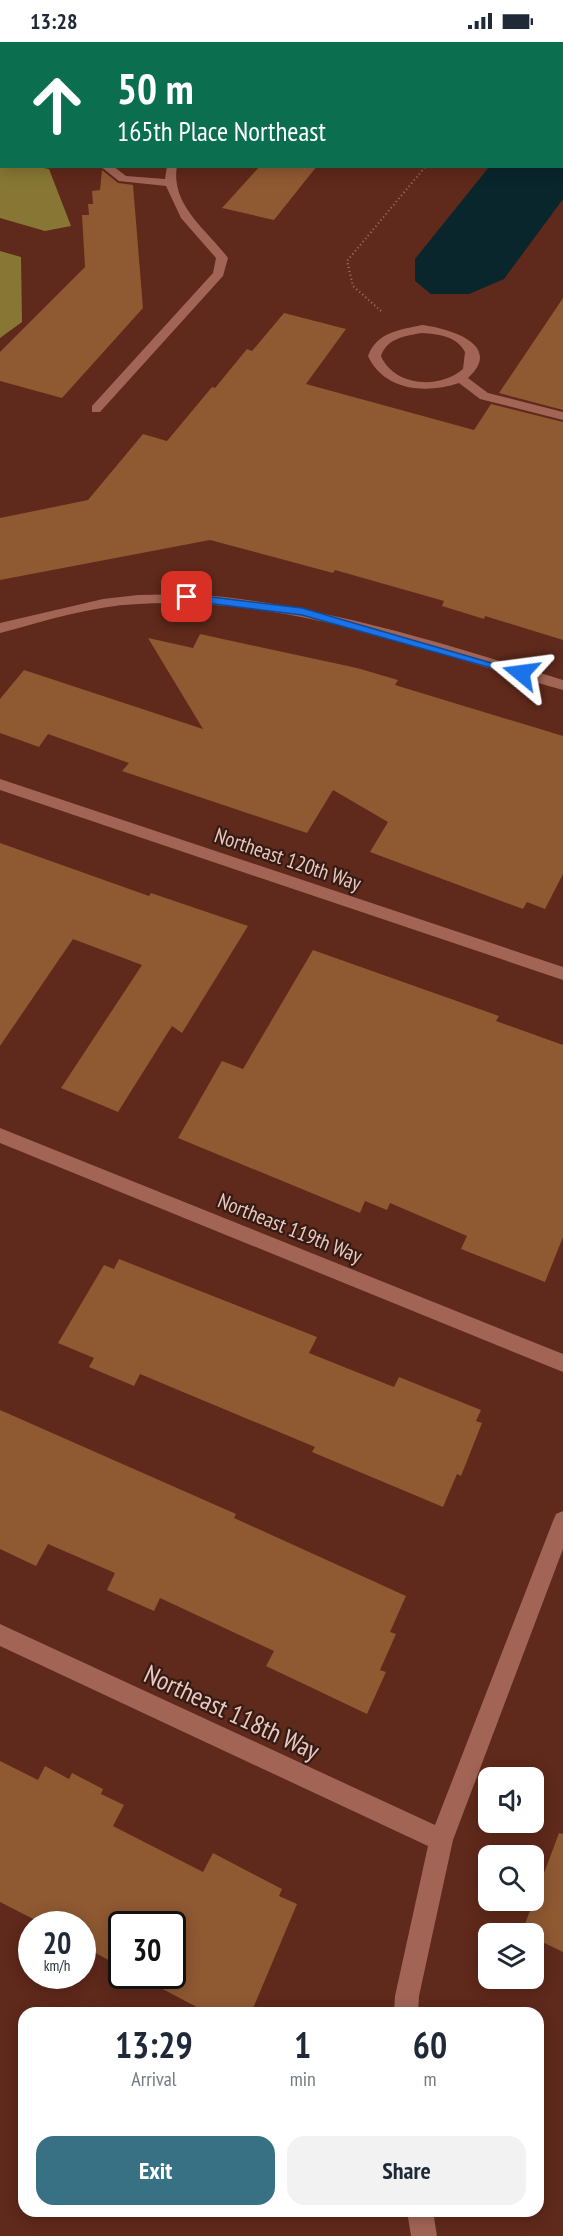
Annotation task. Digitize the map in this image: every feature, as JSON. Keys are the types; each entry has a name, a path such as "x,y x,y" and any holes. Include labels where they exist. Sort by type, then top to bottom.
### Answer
{"street":[{"path":"108,168 123,179 168,183"},
{"path":"96,409 219,274 222,258 178,206 168,183 172,168"},
{"path":"422,329 454,336 466,343 473,352 474,362 469,371 460,378 432,385 400,382 378,368 374,360 374,351 390,335 405,331 422,329"},
{"path":"460,378 484,396 563,416"},
{"path":"0,628 78,608 136,599 187,597 237,602 302,612 353,624 563,685"},
{"name":"Northeast 120th Way","path":"0,784 563,974"},
{"name":"Northeast 119th Way","path":"0,1135 563,1363"},
{"path":"406,2007 441,1840 563,1521"},
{"name":"Northeast 118th Way","path":"0,1635 441,1840"},
{"path":"421,2217 424,2236"}],"path":[{"path":"387,317 353,286 347,261 424,168"}],"shaded area":[{"path":"0,168 44,168 49,169 71,226 45,231 0,218"},
{"path":"0,251 21,257 22,322 0,338"}],"water":[{"path":"488,168 563,168 563,199 504,279 469,294 431,294 415,281 415,259"}],"building":[{"path":"258,168 315,168 274,220 222,208"},
{"path":"102,170 118,183 133,185 143,308 62,398 0,381 0,352 85,267 82,215 89,215 88,204 93,204 92,191 100,190"},
{"path":"563,298 563,410 499,393"},
{"path":"284,313 346,329 306,384 474,430 491,404 563,422 563,640 485,616 484,619 442,606 444,601 335,570 333,573 210,540 0,580 0,518 88,500 143,434 167,441 212,387 215,388 247,349 252,351"},
{"path":"200,634 357,668 398,680 395,685 563,736 563,874 545,909 527,902 523,909 370,852 388,822 333,790 307,833 122,771 129,763 48,734 39,747 0,733 0,699 24,670 203,729 148,638 193,648"},
{"path":"0,843 149,896 151,893 248,926 182,1033 172,1026 118,1112 61,1088 142,965 73,939 0,1046"},
{"path":"313,950 499,1016 496,1021 563,1045 563,1237 545,1282 461,1249 467,1236 390,1203 387,1210 365,1201 360,1213 178,1138 222,1061 243,1069"},
{"path":"119,1259 317,1337 309,1353 394,1387 399,1377 481,1410 476,1421 482,1423 461,1476 457,1474 443,1507 312,1452 315,1447 140,1374 134,1386 89,1367 94,1358 58,1343 104,1265 114,1269"},
{"path":"0,1410 236,1514 234,1518 406,1596 390,1632 396,1634 380,1670 386,1672 367,1714 266,1666 274,1651 160,1598 154,1611 107,1590 115,1573 48,1544 36,1566 0,1549"},
{"path":"0,1761 38,1780 45,1766 69,1779 72,1773 103,1789 101,1794 124,1805 113,1826 203,1872 213,1853 282,1889 279,1896 297,1904 254,2007 197,2007 163,1989 186,1989 186,1911 108,1911 108,1960 96,1953 96,1911 18,1911 0,1902"},
{"path":"559,1833 563,1834 563,1952 544,1943 544,1923 525,1923 530,1911 544,1911 544,1873"}],"route":[{"path":"187,597 302,612 353,624 521,673"}]}
